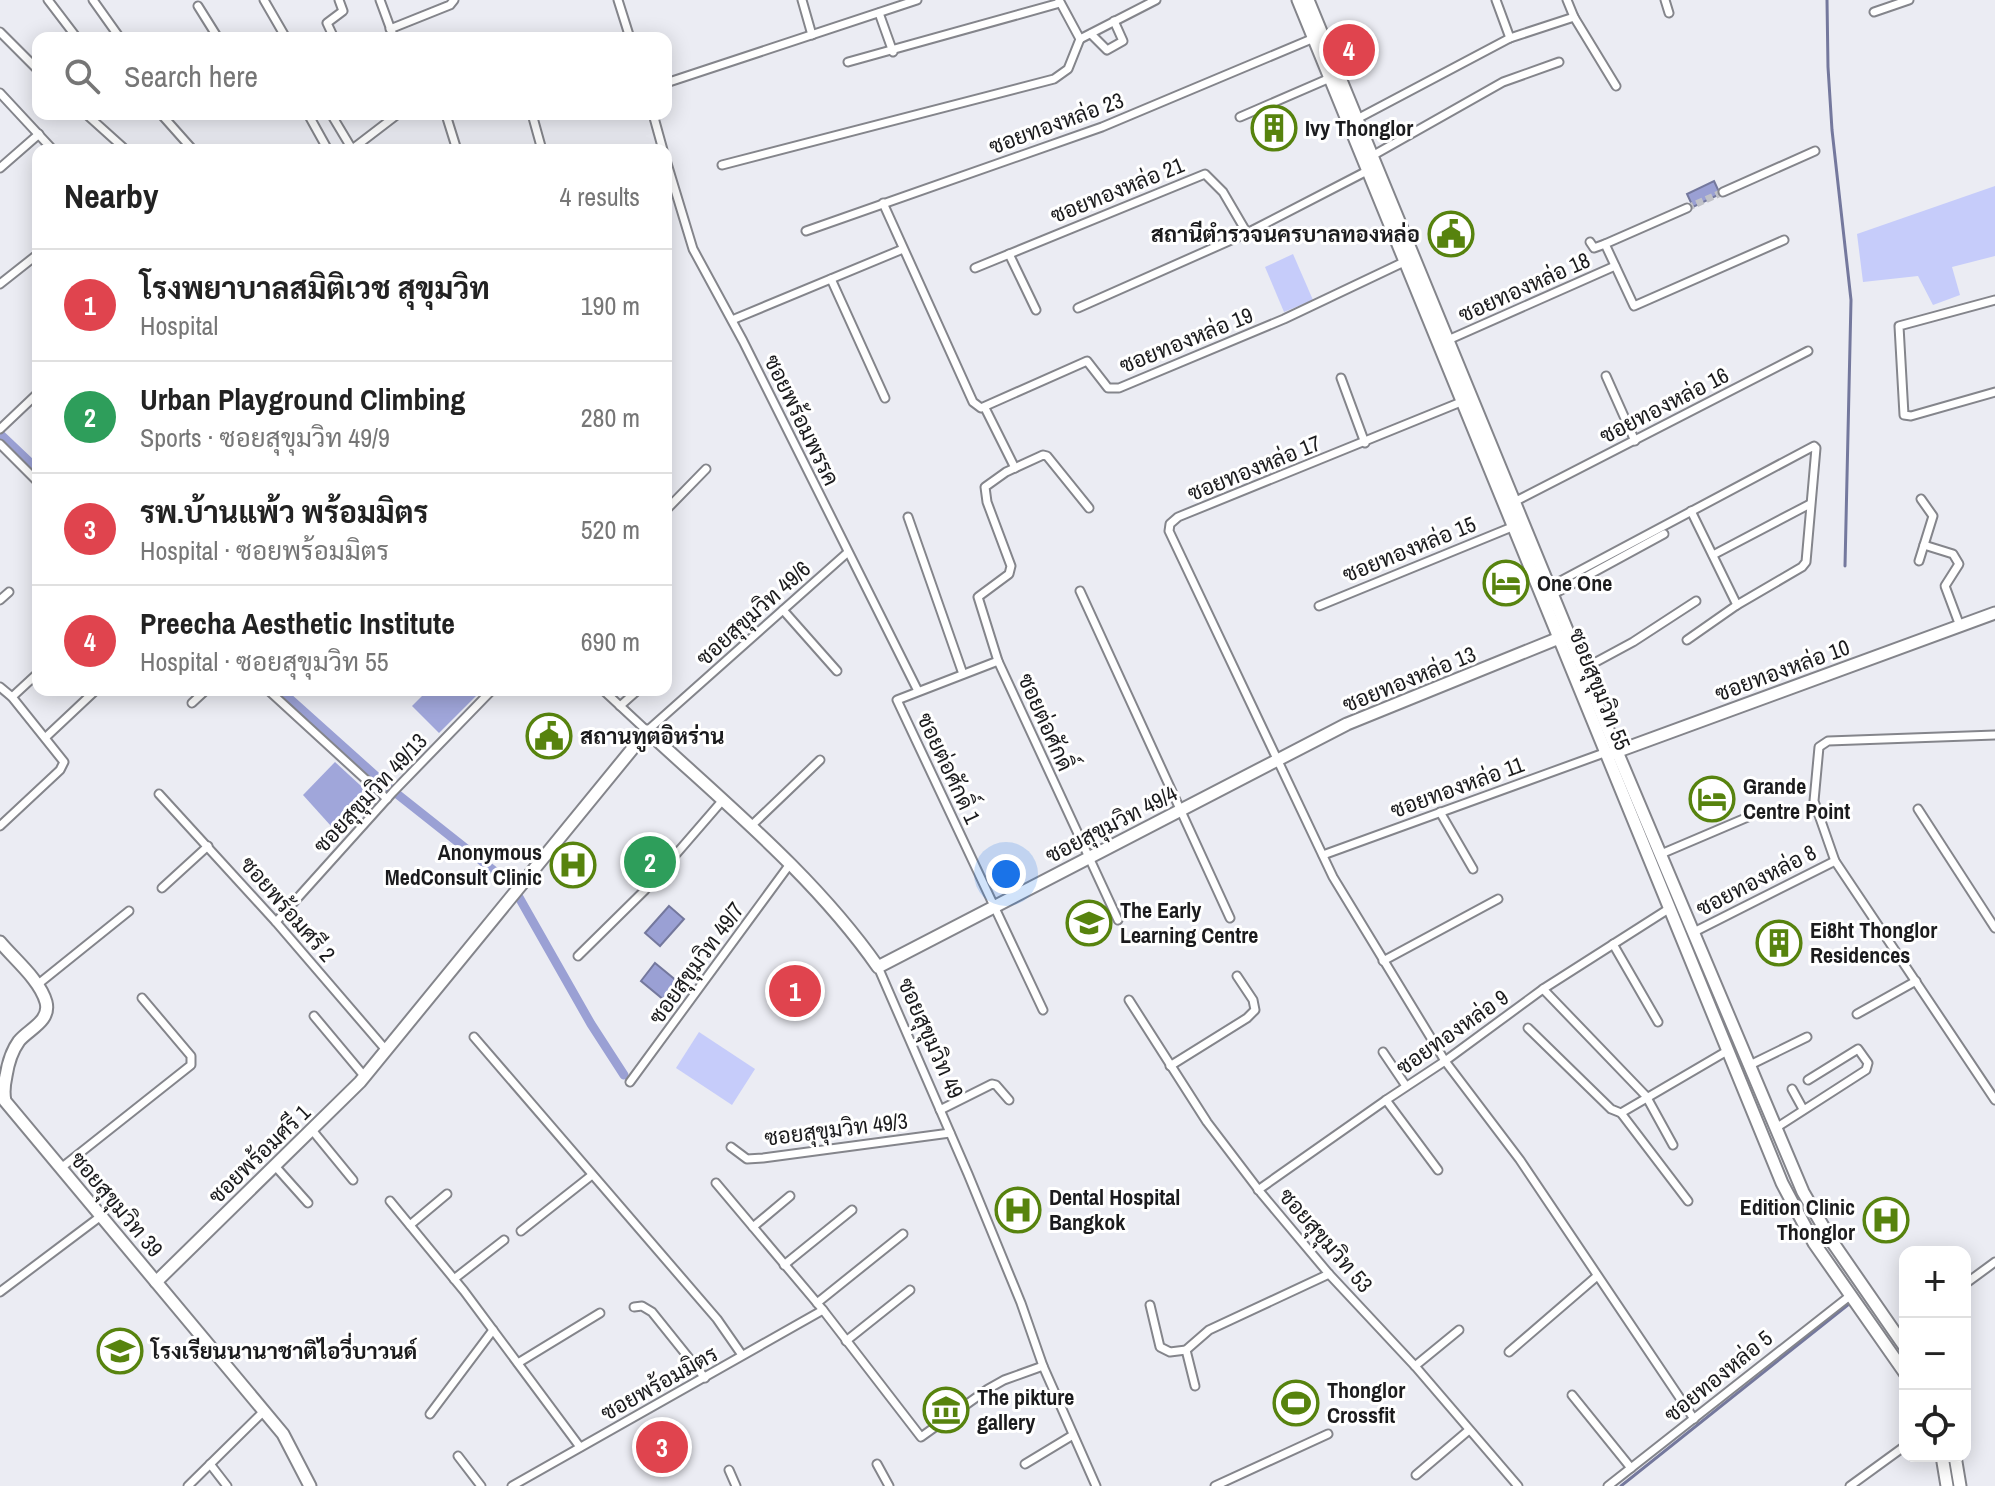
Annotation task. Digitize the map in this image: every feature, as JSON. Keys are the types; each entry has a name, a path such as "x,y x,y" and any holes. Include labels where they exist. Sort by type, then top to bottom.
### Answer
{"street":[{"path":"48,0 72,32"},
{"path":"93,0 116,32"},
{"path":"264,0 283,32"},
{"path":"331,32 327,23 343,11 339,0"},
{"path":"380,0 391,32"},
{"path":"432,0 435,11"},
{"path":"390,29 450,5 454,0"},
{"path":"618,0 628,32"},
{"path":"802,0 812,35"},
{"path":"672,81 917,0"},
{"path":"722,165 1054,79 1068,69 1080,39 1156,0"},
{"name":"ซอยสุขุมวิท 55","path":"1298,0 1318,37 1443,342 1472,396 1509,504"},
{"name":"ซอยสุขุมวิท 55","path":"1308,0 1330,78 1352,121"},
{"path":"1496,0 1510,38"},
{"path":"1567,0 1616,86"},
{"path":"1665,0 1669,13"},
{"path":"1874,12 1909,0"},
{"path":"848,62 893,52 1059,1 1080,39"},
{"path":"198,6 214,32"},
{"path":"879,13 893,52"},
{"path":"1352,121 1510,38 1574,17"},
{"path":"1091,34 1107,50 1123,41 1114,21"},
{"path":"1,34 32,64"},
{"name":"ซอยทองหล่อ 23","path":"806,231 1102,127 1318,37"},
{"path":"1078,308 1247,233 1372,165 1503,82 1559,62"},
{"path":"1240,117 1330,78"},
{"path":"0,93 48,144"},
{"path":"93,120 119,144"},
{"path":"166,120 188,144"},
{"path":"311,120 325,144"},
{"path":"334,120 348,144"},
{"path":"360,144 390,120"},
{"path":"448,120 455,144"},
{"path":"534,120 540,144"},
{"path":"655,120 661,144"},
{"path":"0,168 39,134"},
{"path":"1723,192 1815,151"},
{"name":"ซอยทองหล่อ 21","path":"975,268 1205,174 1223,192 1247,233"},
{"name":"ซอยพร้อมพรรค","path":"672,180 693,249 732,320 918,691"},
{"path":"883,203 973,402 985,408 1015,468 1047,456 1089,508"},
{"path":"1590,242 1594,248 1687,208"},
{"path":"1605,244 1634,306 1784,240"},
{"path":"732,320 903,249"},
{"path":"1009,254 1036,310"},
{"path":"0,284 32,259"},
{"name":"ซอยทองหล่อ 19","path":"985,408 1087,361 1109,389 1119,388 1284,319 1409,260"},
{"name":"ซอยทองหล่อ 18","path":"1443,342 1615,266"},
{"path":"831,279 885,398"},
{"path":"1995,300 1899,326 1903,413 1911,416 1995,392"},
{"name":"ซอยสุขุมวิท 55","path":"1443,342 1461,402 1509,504 1564,637 1583,669 1816,1217 1862,1287 1899,1331"},
{"name":"ซอยทองหล่อ 16","path":"1509,504 1808,351"},
{"path":"1606,376 1635,441"},
{"path":"1341,378 1365,443"},
{"path":"1461,402 1472,396"},
{"path":"0,429 32,399"},
{"name":"ซอยทองหล่อ 17","path":"1277,761 1169,527 1178,517 1461,402"},
{"path":"0,444 32,476"},
{"path":"1551,591 1691,511 1814,446 1806,562 1687,640"},
{"name":"ซอยต่อศักดิ์","path":"1015,468 985,487 987,502 1011,566 1009,574 978,597 998,661 1118,920"},
{"path":"672,504 706,469"},
{"path":"1919,561 1933,516 1921,499"},
{"path":"1713,555 1810,504"},
{"path":"1691,511 1737,605"},
{"path":"908,517 963,674"},
{"name":"ซอยสุขุมวิท 55","path":"1518,525 1551,591 1604,753 1795,1209 1899,1364"},
{"name":"ซอยทองหล่อ 15","path":"1319,606 1518,525"},
{"path":"1551,591 1664,534"},
{"path":"1924,545 1953,554 1959,564 1945,586 1960,626"},
{"name":"ซอยสุขุมวิท 49/6","path":"647,731 847,553"},
{"path":"1080,591 1230,918"},
{"path":"0,600 9,592"},
{"path":"1583,669 1633,642 1696,601"},
{"path":"783,610 837,671"},
{"name":"ซอยทองหล่อ 10","path":"1618,754 1995,613"},
{"name":"ซอยทองหล่อ 13","path":"1277,761 1355,721 1564,637"},
{"name":"ซอยต่อศักดิ์ 1","path":"994,907 898,698 998,661"},
{"path":"12,697 32,679"},
{"path":"0,687 12,697 64,762 0,826"},
{"path":"46,737 90,696"},
{"path":"192,703 200,696"},
{"path":"275,696 387,799"},
{"name":"ซอยสุขุมวิท 49/13","path":"276,922 387,799 486,696"},
{"name":"ซอยสุขุมวิท 49","path":"609,696 790,864 844,921 878,967 1096,1486"},
{"path":"620,706 631,696"},
{"name":"ซอยพร้อมศรี 1","path":"156,1282 365,1077 647,731"},
{"path":"1995,735 1828,741 1819,747 1814,801 1835,861 1995,1100"},
{"path":"1604,753 1618,754"},
{"name":"ซอยทองหล่อ 11","path":"1323,855 1604,753"},
{"path":"750,827 820,760"},
{"path":"1277,761 1333,877 1445,1061 1520,1160 1694,1419"},
{"name":"ซอยสุขุมวิท 49/4","path":"878,967 1277,761"},
{"name":"ซอยพร้อมศรี 2","path":"159,794 276,922 386,1050"},
{"path":"578,956 645,890 722,801"},
{"path":"1918,809 1995,928"},
{"path":"1661,854 1762,811"},
{"path":"1440,812 1473,869"},
{"path":"162,888 208,846"},
{"name":"ซอยทองหล่อ 8","path":"1694,932 1835,861"},
{"name":"ซอยสุขุมวิท 49/7","path":"630,1082 790,864"},
{"path":"1383,961 1498,899"},
{"path":"1670,908 1682,903"},
{"path":"994,907 1043,1010"},
{"name":"ซอยทองหล่อ 9","path":"1258,1190 1543,989 1670,908"},
{"path":"0,942 37,985 129,911"},
{"path":"1682,938 1694,932"},
{"path":"1613,944 1658,1022"},
{"path":"1170,1066 1255,1010 1253,1000 1237,976"},
{"path":"1857,1014 1916,981"},
{"name":"ซอยสุขุมวิท 39","path":"37,985 45,998 45,1016 12,1052 3,1096 290,1443 310,1486"},
{"path":"1543,989 1646,1096 1673,1145"},
{"path":"61,1168 191,1065 191,1056 142,998"},
{"name":"ซอยสุขุมวิท 53","path":"1129,1000 1207,1122 1258,1190 1518,1486"},
{"path":"314,1016 365,1077"},
{"path":"1528,1028 1611,1109 1621,1113 1688,1201"},
{"path":"474,1037 717,1319 742,1355"},
{"path":"1736,1072 1807,1037"},
{"path":"1621,1113 1741,1044"},
{"path":"1776,1128 1866,1070 1868,1063 1858,1049 1808,1080"},
{"path":"1383,1052 1406,1086"},
{"path":"940,1110 992,1084 1009,1100"},
{"path":"1792,1089 1803,1109"},
{"path":"1386,1100 1438,1170"},
{"path":"312,1130 353,1180"},
{"name":"ซอยสุขุมวิท 49/3","path":"731,1147 740,1156 755,1158 950,1133"},
{"path":"275,1166 308,1203"},
{"path":"521,1231 592,1175"},
{"path":"716,1183 823,1310 921,1437 988,1389 1043,1366"},
{"path":"410,1225 447,1194"},
{"path":"753,1227 790,1196"},
{"path":"390,1201 454,1279 580,1447"},
{"path":"784,1265 852,1210"},
{"path":"0,1292 101,1216"},
{"path":"817,1303 903,1234"},
{"path":"454,1279 504,1240"},
{"path":"1971,1280 1995,1262"},
{"path":"1150,1305 1161,1349 1177,1352 1186,1350 1209,1330 1329,1274"},
{"path":"1509,1352 1596,1277"},
{"path":"1851,1295 1862,1287"},
{"path":"846,1341 910,1290"},
{"name":"ซอยทองหล่อ 5","path":"1608,1486 1851,1295"},
{"path":"634,1307 642,1306 652,1312 705,1378"},
{"name":"ซอยพร้อมมิตร","path":"512,1486 823,1310"},
{"path":"518,1363 600,1313"},
{"path":"430,1414 493,1330"},
{"path":"1415,1366 1459,1330"},
{"path":"1886,1345 1899,1335"},
{"path":"1186,1350 1195,1386"},
{"path":"1572,1395 1631,1468"},
{"path":"188,1486 264,1411"},
{"path":"1416,1475 1469,1430"},
{"path":"1215,1486 1328,1434"},
{"path":"1025,1464 1073,1435"},
{"path":"1850,1486 1899,1450"},
{"path":"458,1456 481,1486"},
{"path":"1943,1462 1947,1486"},
{"path":"1956,1462 1960,1486"},
{"path":"210,1464 227,1486"},
{"path":"877,1464 889,1486"},
{"path":"729,1470 736,1486"},
{"path":"1236,1476 1244,1486"}],"shaded area":[{"path":"1714,181 1720,194 1693,207 1687,194"},
{"path":"1995,186 1995,256 1952,267 1960,295 1933,305 1918,276 1863,282 1857,234"},
{"path":"1293,254 1313,300 1284,312 1265,267"},
{"path":"422,696 476,696 439,733 412,706"},
{"path":"335,762 373,797 340,836 303,795"},
{"path":"669,906 684,919 660,946 645,933"},
{"path":"655,963 678,982 664,1000 641,981"},
{"path":"699,1032 755,1069 732,1105 676,1068"}],"waterway":[{"path":"1827,0 1832,130 1851,300 1845,566"},
{"path":"0,434 32,464"},
{"path":"287,696 387,786 512,885 591,1024 624,1075"},
{"path":"1621,1486 1849,1304"}],"tunnel":[{"path":"1687,208 1723,192"}],"place":[{"name":"Preecha Aesthetic Institute","path":"1349,50"},
{"name":"Ivy Thonglor","path":"1274,128"},
{"name":"สถานีตำรวจนครบาลทองหล่อ","path":"1451,234"},
{"name":"One One","path":"1506,583"},
{"name":"สถานทูตอิหร่าน","path":"549,736"},
{"name":"Grande Centre Point","path":"1712,799"},
{"name":"Urban Playground Climbing","path":"650,862"},
{"name":"Anonymous MedConsult Clinic","path":"573,865"},
{"name":"The Early Learning Centre","path":"1089,923"},
{"name":"Ei8ht Thonglor Residences","path":"1779,943"},
{"name":"โรงพยาบาลสมิติเวช สุขุมวิท","path":"795,991"},
{"name":"Dental Hospital Bangkok","path":"1018,1210"},
{"name":"Edition Clinic Thonglor","path":"1886,1220"},
{"name":"โรงเรียนนานาชาติไอวี่บาวนด์","path":"120,1351"},
{"name":"Thonglor Crossfit","path":"1296,1403"},
{"name":"The pikture gallery","path":"946,1410"},
{"name":"รพ.บ้านแพ้ว พร้อมมิตร","path":"662,1447"}]}
